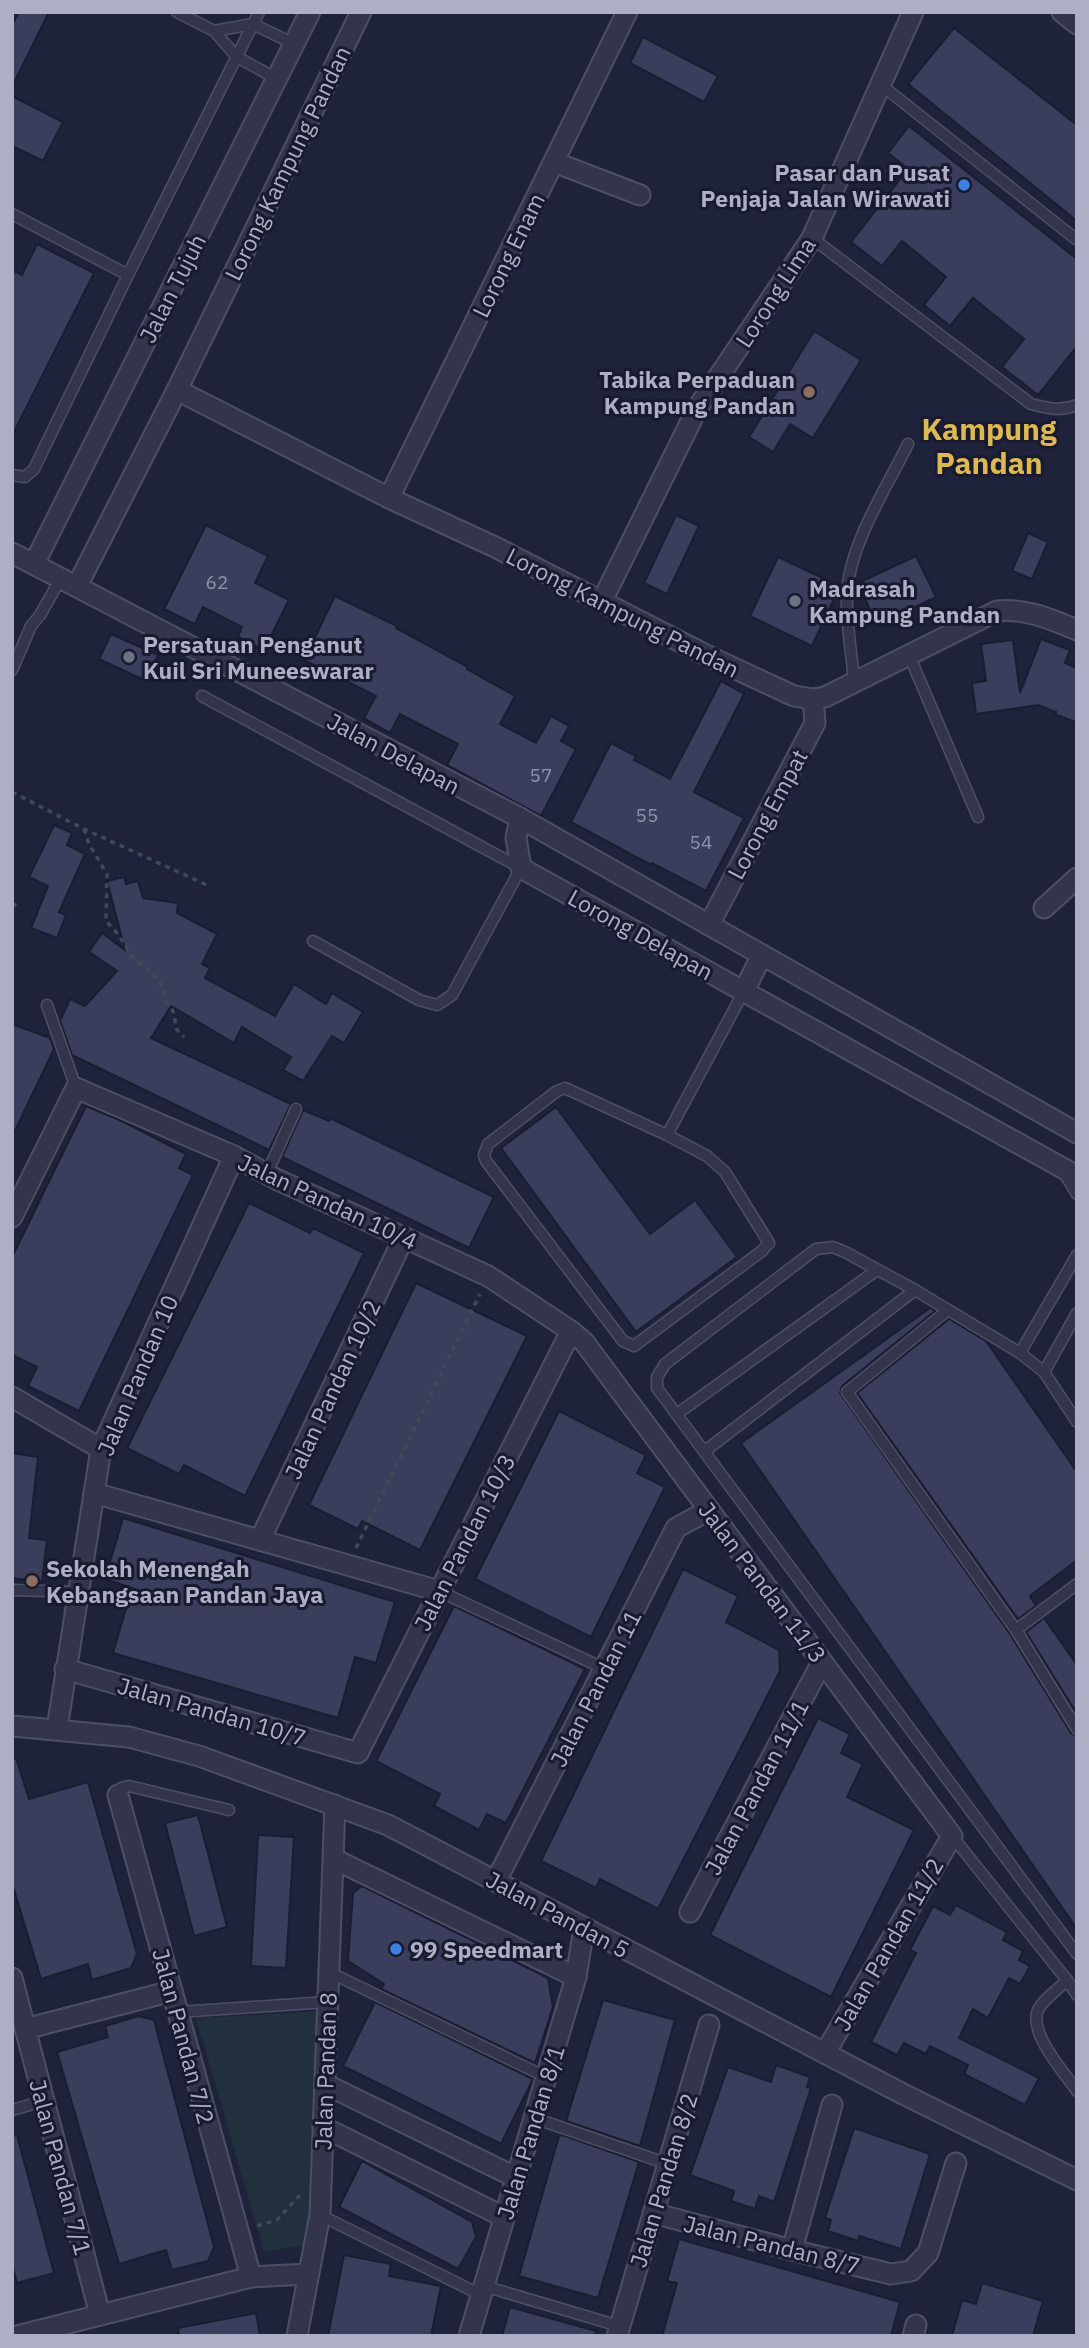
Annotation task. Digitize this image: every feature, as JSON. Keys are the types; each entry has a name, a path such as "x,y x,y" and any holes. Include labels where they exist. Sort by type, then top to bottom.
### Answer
{"street":[{"name":"Jalan Tujuh","path":"34,564 310,12"},
{"name":"Lorong Kampung Pandan","path":"69,582 177,390 361,12"},
{"name":"Lorong Enam","path":"389,498 627,12"},
{"name":"Lorong Lima","path":"602,601 697,409 811,239 913,12"},
{"path":"554,162 640,195"},
{"name":"Lorong Kampung Pandan","path":"177,390 389,498 495,547 794,696 813,699"},
{"name":"Jalan Delapan","path":"12,553 520,818 709,925"},
{"path":"813,699 825,697 997,611 1016,609 1037,614 1077,631"},
{"name":"Lorong Empat","path":"709,925 815,723 813,699"},
{"path":"520,818 516,838 522,867"},
{"name":"Lorong Delapan","path":"522,867 1069,1172"},
{"path":"1044,908 1077,878"},
{"name":"Lorong Delapan","path":"709,925 1077,1133"},
{"path":"744,991 762,955"},
{"path":"12,1217 76,1088"},
{"name":"Jalan Pandan 10/4","path":"76,1088 233,1156 488,1276 571,1331"},
{"name":"Jalan Pandan 10","path":"57,1729 101,1449 233,1156"},
{"name":"Jalan Pandan 10/2","path":"260,1540 404,1237"},
{"name":"Jalan Pandan 11/3","path":"571,1331 584,1342 952,1836"},
{"name":"Jalan Pandan 10/3","path":"358,1753 571,1331"},
{"path":"12,1397 101,1449"},
{"path":"93,1493 439,1591"},
{"name":"Jalan Pandan 11","path":"496,1881 676,1528 709,1510"},
{"name":"Jalan Pandan 11/1","path":"690,1912 822,1662"},
{"name":"Jalan Pandan 10/7","path":"65,1669 358,1753"},
{"name":"Jalan Pandan 5","path":"12,1726 129,1737 198,1756 388,1825 825,2053 1077,2180"},
{"name":"Jalan Pandan 7/2","path":"118,1795 251,2277"},
{"name":"Jalan Pandan 8","path":"297,2336 320,2215 335,1805"},
{"name":"Jalan Pandan 11/2","path":"825,2053 952,1836"},
{"path":"334,1859 576,1977"},
{"name":"Jalan Pandan 8/1","path":"469,2336 576,1977 584,1928"},
{"name":"Jalan Pandan 7/1","path":"12,1978 100,2315"},
{"path":"25,2029 172,1991"},
{"name":"Jalan Pandan 8/2","path":"618,2331 709,2025"},
{"path":"325,2084 517,2178"},
{"path":"792,2250 832,2105"},
{"path":"323,2127 504,2217"},
{"name":"Jalan Pandan 8/7","path":"653,2213 891,2274 911,2271 928,2253 956,2163"},
{"path":"17,2336 251,2277 308,2274"}],"lane":[{"path":"177,12 214,31 237,57 276,79"},
{"path":"12,475 26,477 34,469 259,12"},
{"path":"214,31 253,24 294,44"},
{"path":"880,83 1077,240"},
{"path":"12,214 128,275"},
{"path":"811,239 1031,404 1065,410 1077,405"},
{"path":"854,683 847,592 850,568 857,545 908,444"},
{"path":"12,670 31,626 69,582"},
{"path":"909,655 978,817"},
{"name":"Lorong Delapan","path":"202,696 522,867"},
{"path":"313,942 419,1000 437,1005 452,995 522,867"},
{"path":"667,1135 744,991"},
{"path":"47,1005 76,1088"},
{"path":"565,1088 667,1135 707,1156 725,1172 769,1243 639,1343 628,1345 486,1161 485,1149 557,1091 565,1088"},
{"path":"267,1173 296,1109"},
{"path":"1069,1172 1077,1194"},
{"path":"1077,1422 1044,1372 1020,1353 915,1290 833,1247 816,1249 665,1364 657,1377 657,1388 1077,1954"},
{"path":"1020,1353 1077,1255"},
{"path":"677,1414 877,1270"},
{"path":"705,1451 915,1290"},
{"path":"948,1310 847,1392 1016,1630 1077,1729"},
{"path":"1044,1372 1077,1313"},
{"path":"1016,1630 1077,1584"},
{"path":"12,1590 77,1592"},
{"path":"439,1591 605,1669"},
{"path":"118,1795 121,1788 128,1786 229,1810"},
{"path":"952,1836 1077,1995"},
{"path":"329,1972 546,2077"},
{"path":"1067,1980 1040,2007 1036,2019 1038,2033 1077,2091"},
{"path":"178,2012 328,2002"},
{"path":"12,2110 44,2101"},
{"path":"534,2118 668,2164"},
{"path":"320,2215 482,2290 618,2331"}],"path":[{"path":"12,792 84,829 207,885"},
{"path":"84,829 89,844 107,874 106,920 133,958 152,972 163,988 167,1004 173,1011 177,1030 184,1037"},
{"path":"12,903 20,908"},
{"path":"347,1565 488,1276"},
{"path":"262,2224 278,2220 300,2195 300,2182"}],"shaded area":[{"path":"321,2011 312,2207 305,2245 264,2252 196,2018"}],"building":[{"path":"19,12 49,12 12,87 12,25"},
{"path":"954,28 1077,125 1077,221 908,84"},
{"path":"643,37 718,76 704,102 630,63"},
{"path":"12,96 63,122 43,161 12,146"},
{"path":"909,126 1077,259 1077,346 1038,395 1002,367 1024,339 973,298 950,326 924,305 946,277 902,241 882,266 851,242 908,169 888,153"},
{"path":"37,244 94,273 12,436 12,270 22,275"},
{"name":"Tabika Perpaduan Kampung Pandan","path":"814,331 861,360 813,438 790,424 773,452 749,437"},
{"path":"676,515 699,526 667,594 644,583"},
{"path":"206,525 268,556 255,583 289,600 264,650 238,637 242,627 203,607 195,624 164,609"},
{"path":"1028,533 1048,542 1032,579 1012,571"},
{"path":"916,556 936,597 877,625 858,583"},
{"name":"Madrasah Kampung Pandan","path":"778,557 840,586 812,646 750,616"},
{"path":"335,596 397,626 396,628 515,696 500,724 536,743 551,716 569,726 561,741 576,749 541,816 447,765 458,744 400,714 390,733 364,718 376,696 304,660"},
{"name":"Persatuan Penganut Kuil Sri Muneeswarar","path":"111,634 158,655 146,681 99,659"},
{"path":"1041,639 1070,650 1065,663 1077,668 1077,723 1038,705 976,714 972,683 986,681 981,644 1013,640 1020,693"},
{"path":"721,681 744,694 694,792 744,818 706,891 571,822 611,743 636,756 634,760 670,779"},
{"path":"54,825 72,833 67,845 85,854 59,912 66,915 57,938 31,928 48,886 29,877"},
{"path":"124,877 126,884 138,881 143,898 178,903 177,913 217,934 202,964 210,968 205,978 275,1016 294,984 326,1004 332,993 363,1012 344,1043 332,1036 303,1081 283,1070 291,1057 242,1027 234,1043 171,1006 151,1038 291,1104 269,1150 72,1055 60,1021 70,999 85,1006 117,971 89,952 102,933 125,950 107,881"},
{"path":"12,1024 50,1038 54,1049 12,1137"},
{"path":"86,1106 186,1154 179,1168 193,1175 79,1411 28,1386 37,1367 12,1355 12,1257"},
{"path":"556,1107 650,1234 695,1200 737,1257 636,1332 501,1148"},
{"path":"303,1110 329,1121 330,1118 494,1197 469,1248 282,1157"},
{"path":"249,1203 310,1233 313,1228 364,1253 245,1496 184,1465 179,1474 127,1448"},
{"path":"416,1283 527,1336 420,1550 362,1521 358,1529 309,1505"},
{"path":"930,1308 935,1311 842,1386 840,1393 1010,1634 1071,1733 1077,1736 1077,1929 741,1443"},
{"path":"949,1319 986,1341 1077,1472 1077,1560 1030,1596 1036,1606 1018,1619 857,1393"},
{"path":"559,1411 646,1455 637,1473 665,1487 591,1637 475,1579"},
{"path":"12,1453 38,1457 29,1538 47,1540 42,1582 12,1578"},
{"path":"123,1518 395,1602 376,1663 355,1657 338,1718 113,1653 132,1588 105,1579"},
{"path":"683,1569 738,1596 726,1622 779,1650 780,1671 658,1909 600,1879 596,1888 541,1861"},
{"path":"454,1606 585,1669 506,1823 487,1814 479,1830 434,1806 440,1794 376,1761"},
{"path":"1044,1618 1077,1665 1077,1714 1026,1632"},
{"path":"818,1718 850,1734 841,1753 863,1764 847,1797 914,1830 831,1997 710,1935"},
{"path":"16,1758 29,1799 88,1782 137,1954 131,1968 92,1980 88,1964 41,1979 12,1883 12,1759"},
{"path":"198,1815 227,1927 194,1936 165,1823"},
{"path":"258,1835 294,1837 286,1968 251,1966"},
{"path":"362,1886 548,1978 553,2007 535,2063 381,1989 384,1984 348,1961 353,1893"},
{"path":"956,1905 1007,1932 1003,1940 1023,1951 1019,1960 1030,1966 1020,1984 1009,1978 988,2018 973,2009 959,2038 1039,2078 1025,2105 964,2074 968,2065 930,2046 926,2054 904,2043 897,2055 871,2042 916,1953 910,1950 933,1906 950,1915"},
{"path":"603,2000 675,2020 640,2146 566,2121"},
{"path":"375,2002 533,2079 501,2144 343,2066"},
{"path":"138,2016 154,2020 214,2247 208,2261 172,2270 166,2250 119,2264 57,2052 108,2037 105,2026"},
{"path":"776,2065 810,2077 807,2087 811,2088 774,2202 759,2196 755,2209 731,2201 734,2191 690,2175 728,2067 771,2082"},
{"path":"854,2128 930,2154 901,2249 859,2236 858,2241 828,2231 831,2220 825,2218"},
{"path":"17,2135 54,2273 17,2283 12,2264 12,2136"},
{"path":"559,2136 639,2162 598,2298 519,2276"},
{"path":"362,2161 472,2222 476,2237 458,2269 339,2207"},
{"path":"679,2239 900,2302 891,2336 662,2336 677,2283 667,2281"},
{"path":"344,2255 391,2264 389,2276 441,2286 431,2336 328,2336"},
{"path":"982,2283 1043,2301 1033,2336 952,2336 962,2300 976,2304"},
{"path":"510,2307 596,2331 595,2336 502,2336"},
{"path":"256,2313 260,2336 179,2336 178,2328"}],"place":[{"name":"Pasar dan Pusat Penjaja Jalan Wirawati","path":"964,185"},
{"name":"Tabika Perpaduan Kampung Pandan","path":"809,392"},
{"name":"Madrasah Kampung Pandan","path":"795,601"},
{"name":"Persatuan Penganut Kuil Sri Muneeswarar","path":"129,657"},
{"name":"Sekolah Menengah Kebangsaan Pandan Jaya","path":"32,1581"},
{"name":"99 Speedmart","path":"396,1949"}],"district":[{"name":"Kampung Pandan","path":"989,445"}]}
